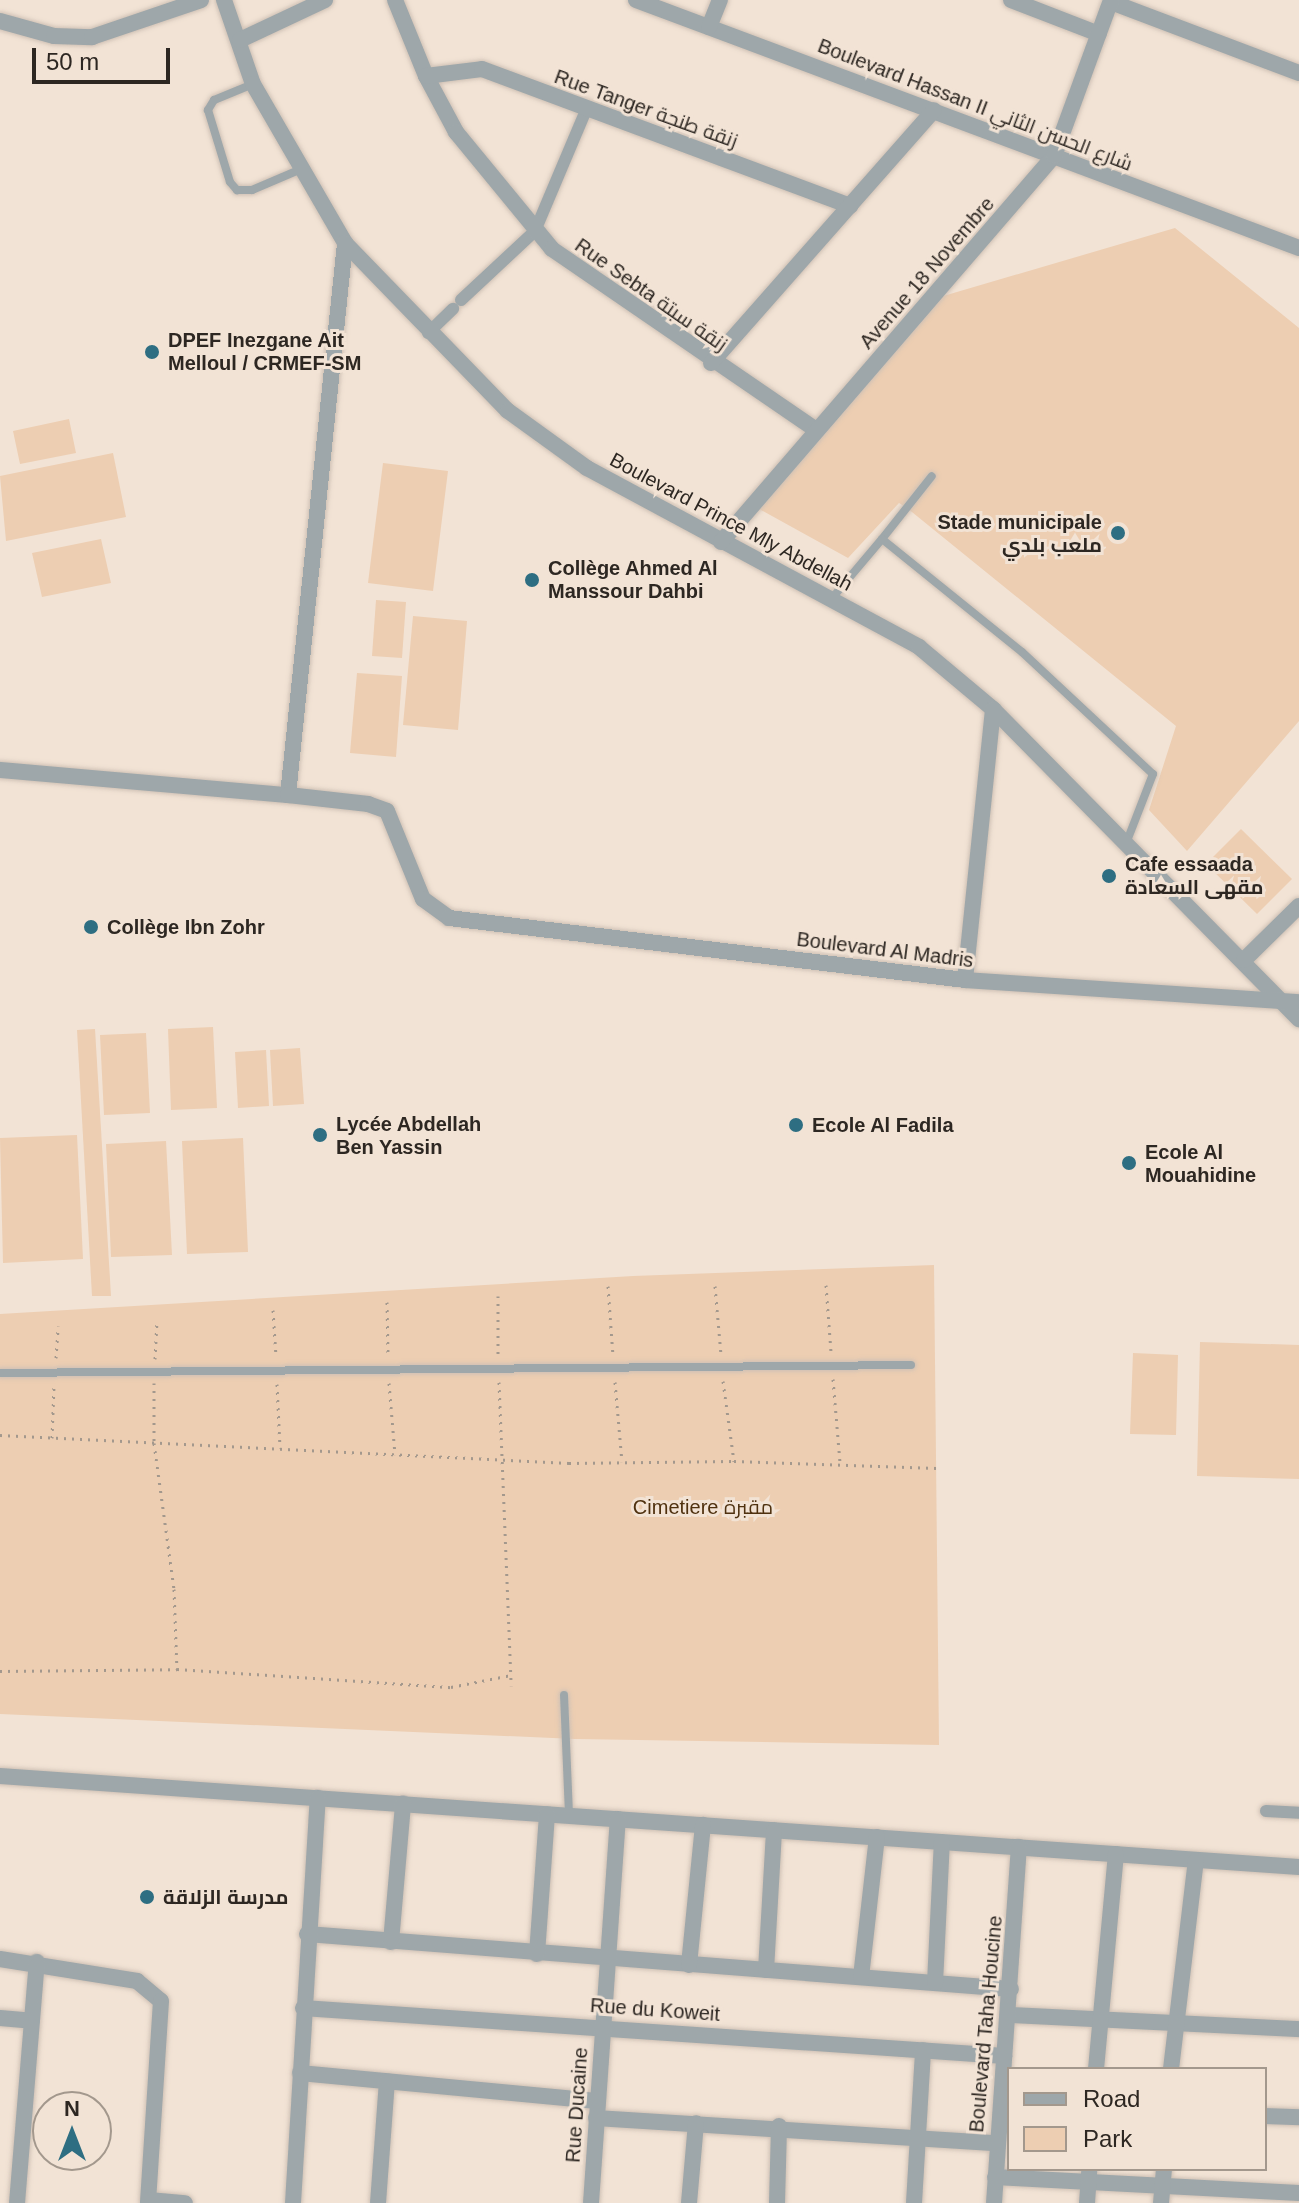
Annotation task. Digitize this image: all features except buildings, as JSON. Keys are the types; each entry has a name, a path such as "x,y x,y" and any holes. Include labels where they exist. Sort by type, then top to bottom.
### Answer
{"street":[{"path":"0,21 54,36 92,37 201,0"},
{"name":"Boulevard Prince Mly Abdellah","path":"224,0 253,84 299,170 345,243 428,333 508,411 575,460 721,542 833,597 919,647 993,709 1127,841 1299,1019"},
{"path":"240,40 325,0"},
{"name":"Rue Sebta زنقة سبتة","path":"395,0 426,76 456,132 535,231 576,269 711,363 816,430"},
{"name":"Boulevard Hassan II شارع الحسن الثاني","path":"636,0 1299,248"},
{"path":"709,27 720,0"},
{"path":"1011,0 1099,34"},
{"path":"1111,1 1299,73"},
{"name":"Avenue 18 Novembre","path":"721,542 1054,156 1111,1"},
{"name":"Rue Tanger زنقة طنجة","path":"426,76 477,68 850,206"},
{"path":"428,333 535,231 587,108"},
{"path":"711,363 934,110"},
{"path":"0,770 288,795 345,243"},
{"path":"965,980 993,709"},
{"name":"Boulevard Al Madris","path":"288,795 387,811 423,899 438,913 467,921 965,980 1299,1002"},
{"path":"1244,960 1299,906"},
{"path":"0,1776 1299,1867"},
{"path":"293,2203 307,1934 318,1798"},
{"path":"391,1942 403,1804"},
{"path":"1266,1811 1299,1813"},
{"path":"537,1954 547,1814"},
{"name":"Rue Ducaine","path":"591,2203 618,1819"},
{"path":"689,1965 703,1825"},
{"path":"766,1970 774,1830"},
{"path":"861,1977 877,1837"},
{"path":"935,1983 942,1842"},
{"name":"Boulevard Taha Houcine","path":"994,2203 1019,1847"},
{"path":"1096,2067 1116,1854"},
{"path":"1171,2067 1175,2021 1189,1946 1196,1860"},
{"path":"307,1934 608,1961 1011,1989"},
{"path":"0,1959 37,1962 137,1981 161,2001 148,2202 185,2203"},
{"path":"17,2203 37,1962"},
{"name":"Rue du Koweit","path":"303,2008 603,2026 1004,2056"},
{"path":"1009,2015 1299,2029"},
{"path":"0,2018 32,2021"},
{"path":"914,2203 923,2050"},
{"path":"300,2073 387,2081 696,2123 779,2126 996,2143"},
{"path":"378,2203 387,2081"},
{"path":"1267,2116 1299,2117"},
{"path":"689,2203 696,2123"},
{"path":"777,2203 779,2126"},
{"path":"1162,2195 1164,2171"},
{"path":"995,2177 1088,2174 1162,2195 1299,2193"},
{"path":"1087,2203 1088,2174"}],"lane":[{"path":"253,84 214,100 208,110 230,182 237,190 252,190 299,170"},
{"path":"833,597 932,476"},
{"path":"882,539 1022,652 1153,774 1127,841"},
{"path":"0,1373 154,1375 911,1365"},
{"path":"564,1695 569,1816"}],"path":[{"path":"498,1296 498,1369 511,1686"},
{"path":"157,1323 154,1443 174,1589 177,1669"},
{"path":"0,1435 503,1457 937,1468"},
{"path":"0,1671 177,1669 451,1687 511,1675"}],"green space":[{"name":"Stade municipale ملعب بلدي","path":"1175,228 1299,328 1299,721 1187,851 1149,810 1176,726 907,508 899,503 848,558 750,504 923,302"},
{"path":"69,419 76,453 20,464 13,431"},
{"path":"113,453 126,517 6,541 0,476"},
{"path":"383,463 448,471 433,591 368,583"},
{"path":"101,539 111,583 42,597 32,553"},
{"path":"376,600 406,602 402,658 372,656"},
{"path":"413,616 467,621 458,730 403,725"},
{"path":"357,673 402,676 396,757 350,753"},
{"path":"1241,829 1292,879 1257,914 1206,864"},
{"path":"213,1027 217,1108 171,1110 168,1029"},
{"path":"95,1029 111,1296 92,1296 77,1030"},
{"path":"146,1033 150,1113 104,1115 100,1035"},
{"path":"300,1048 304,1104 273,1106 270,1050"},
{"path":"266,1050 269,1106 238,1108 235,1052"},
{"path":"77,1135 83,1259 3,1263 0,1138"},
{"path":"243,1138 248,1252 187,1254 182,1141"},
{"path":"166,1141 172,1255 111,1257 106,1144"},
{"name":"Cimetiere مقبرة","path":"934,1265 939,1745 575,1739 0,1714 0,1314 633,1276"},
{"path":"1200,1342 1299,1345 1299,1479 1197,1476"},
{"path":"1133,1353 1178,1355 1176,1435 1130,1434"}],"place":[{"name":"DPEF Inezgane Ait Melloul / CRMEF-SM","path":"152,352"},
{"name":"Stade municipale ملعب بلدي","path":"1118,533"},
{"name":"Collège Ahmed Al Manssour Dahbi","path":"532,580"},
{"name":"Cafe essaada مقهى السعادة","path":"1109,876"},
{"name":"Collège Ibn Zohr","path":"91,927"},
{"name":"Ecole Al Fadila","path":"796,1125"},
{"name":"Lycée Abdellah Ben Yassin","path":"320,1135"},
{"name":"Ecole Al Mouahidine","path":"1129,1163"},
{"name":"مدرسة الزلاقة","path":"147,1897"}]}
